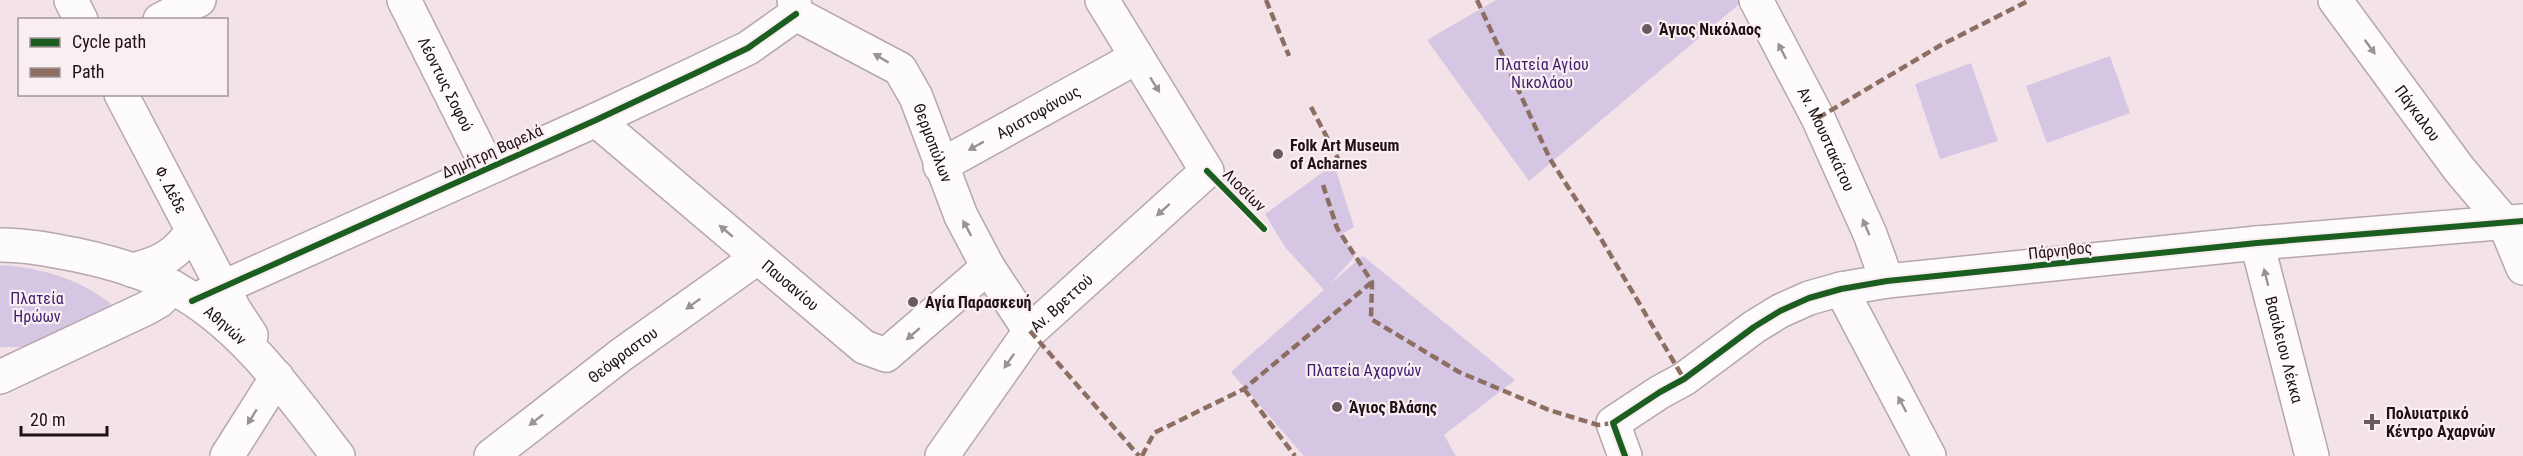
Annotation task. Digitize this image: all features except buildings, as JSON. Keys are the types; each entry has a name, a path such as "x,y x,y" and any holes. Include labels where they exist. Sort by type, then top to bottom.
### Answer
{"street":[{"path":"71,0 80,18"},
{"path":"164,18 199,0"},
{"name":"Λέοντως Σοφού","path":"404,0 488,168"},
{"name":"Λιοσίων","path":"1102,0 1207,171"},
{"name":"Αν. Μουστακάτου","path":"1756,0 1818,118 1887,281"},
{"name":"Πάγκαλου","path":"2335,0 2459,169 2513,221 2523,268"},
{"name":"Δημήτρη Βαρελά","path":"0,377 159,301 223,286 596,120 748,48 795,7"},
{"name":"Θερμοπύλων","path":"795,7 900,69 916,97 940,166 961,216 988,267 1030,331"},
{"name":"Αριστοφάνους","path":"940,166 1137,57"},
{"name":"Φ. Δέδε","path":"123,96 187,227 223,286 234,309 277,377"},
{"name":"Παυσανίου","path":"596,120 864,347 886,355 988,267"},
{"name":"Αν. Βρεττού","path":"942,456 1030,331 1207,171"},
{"name":"Πάρνηθος","path":"1625,456 1613,423 1684,379 1754,327 1780,311 1809,298 1841,289 1887,281 2257,243 2461,228 2513,221"},
{"path":"132,270 160,262 171,256 187,227"},
{"path":"183,294 190,254 187,227"},
{"name":"Βασίλειου Λέκκα","path":"2257,243 2312,456"},
{"name":"Αθηνών","path":"0,244 44,248 101,260 132,270 183,294 231,329 277,377 338,456"},
{"name":"Θεόφραστου","path":"491,456 621,355 757,258"},
{"path":"1841,289 1929,456"},
{"path":"227,456 277,377"}],"green space":[{"name":"Πλατεία Αγίου Νικολάου","path":"1496,0 1744,0 1529,181 1427,40"},
{"path":"2110,56 2130,113 2047,143 2026,86"},
{"path":"1971,63 1998,141 1940,159 1915,84"},
{"name":"Πλατεία Αχαρνών","path":"1334,164 1354,227 1342,234 1355,256 1330,284 1363,256 1515,380 1444,435 1456,456 1304,456 1231,372 1324,290 1285,247 1265,214"},
{"name":"Πλατεία Ηρώων","path":"0,265 30,268 59,276 99,295 111,304 101,315 29,347 0,347"}],"marked path":[{"path":"1266,0 1289,56"},
{"path":"1477,0 1550,159 1597,232 1684,379"},
{"path":"1818,118 1941,45 2030,0"},
{"path":"1311,107 1344,170"},
{"path":"1323,185 1337,228 1372,282 1371,319 1459,372 1549,410 1598,425 1613,423"},
{"path":"1142,456 1154,433 1244,389 1372,282"},
{"path":"1030,331 1139,456"},
{"path":"1244,389 1295,456"}],"cycle path":[{"path":"192,301 698,72 748,48 796,14"},
{"path":"1207,171 1264,229"},
{"path":"1625,456 1613,423 1684,379 1754,327 1780,311 1809,298 1841,289 1887,281 2257,243 2523,221"}],"place":[{"name":"Άγιος Νικόλαος","path":"1647,29"},
{"name":"Folk Art Museum of Acharnes","path":"1278,154"},
{"name":"Αγία Παρασκευή","path":"913,302"},
{"name":"Άγιος Βλάσης","path":"1337,407"},
{"name":"Πολυιατρικό Κέντρο Αχαρνών","path":"2372,422"}]}
